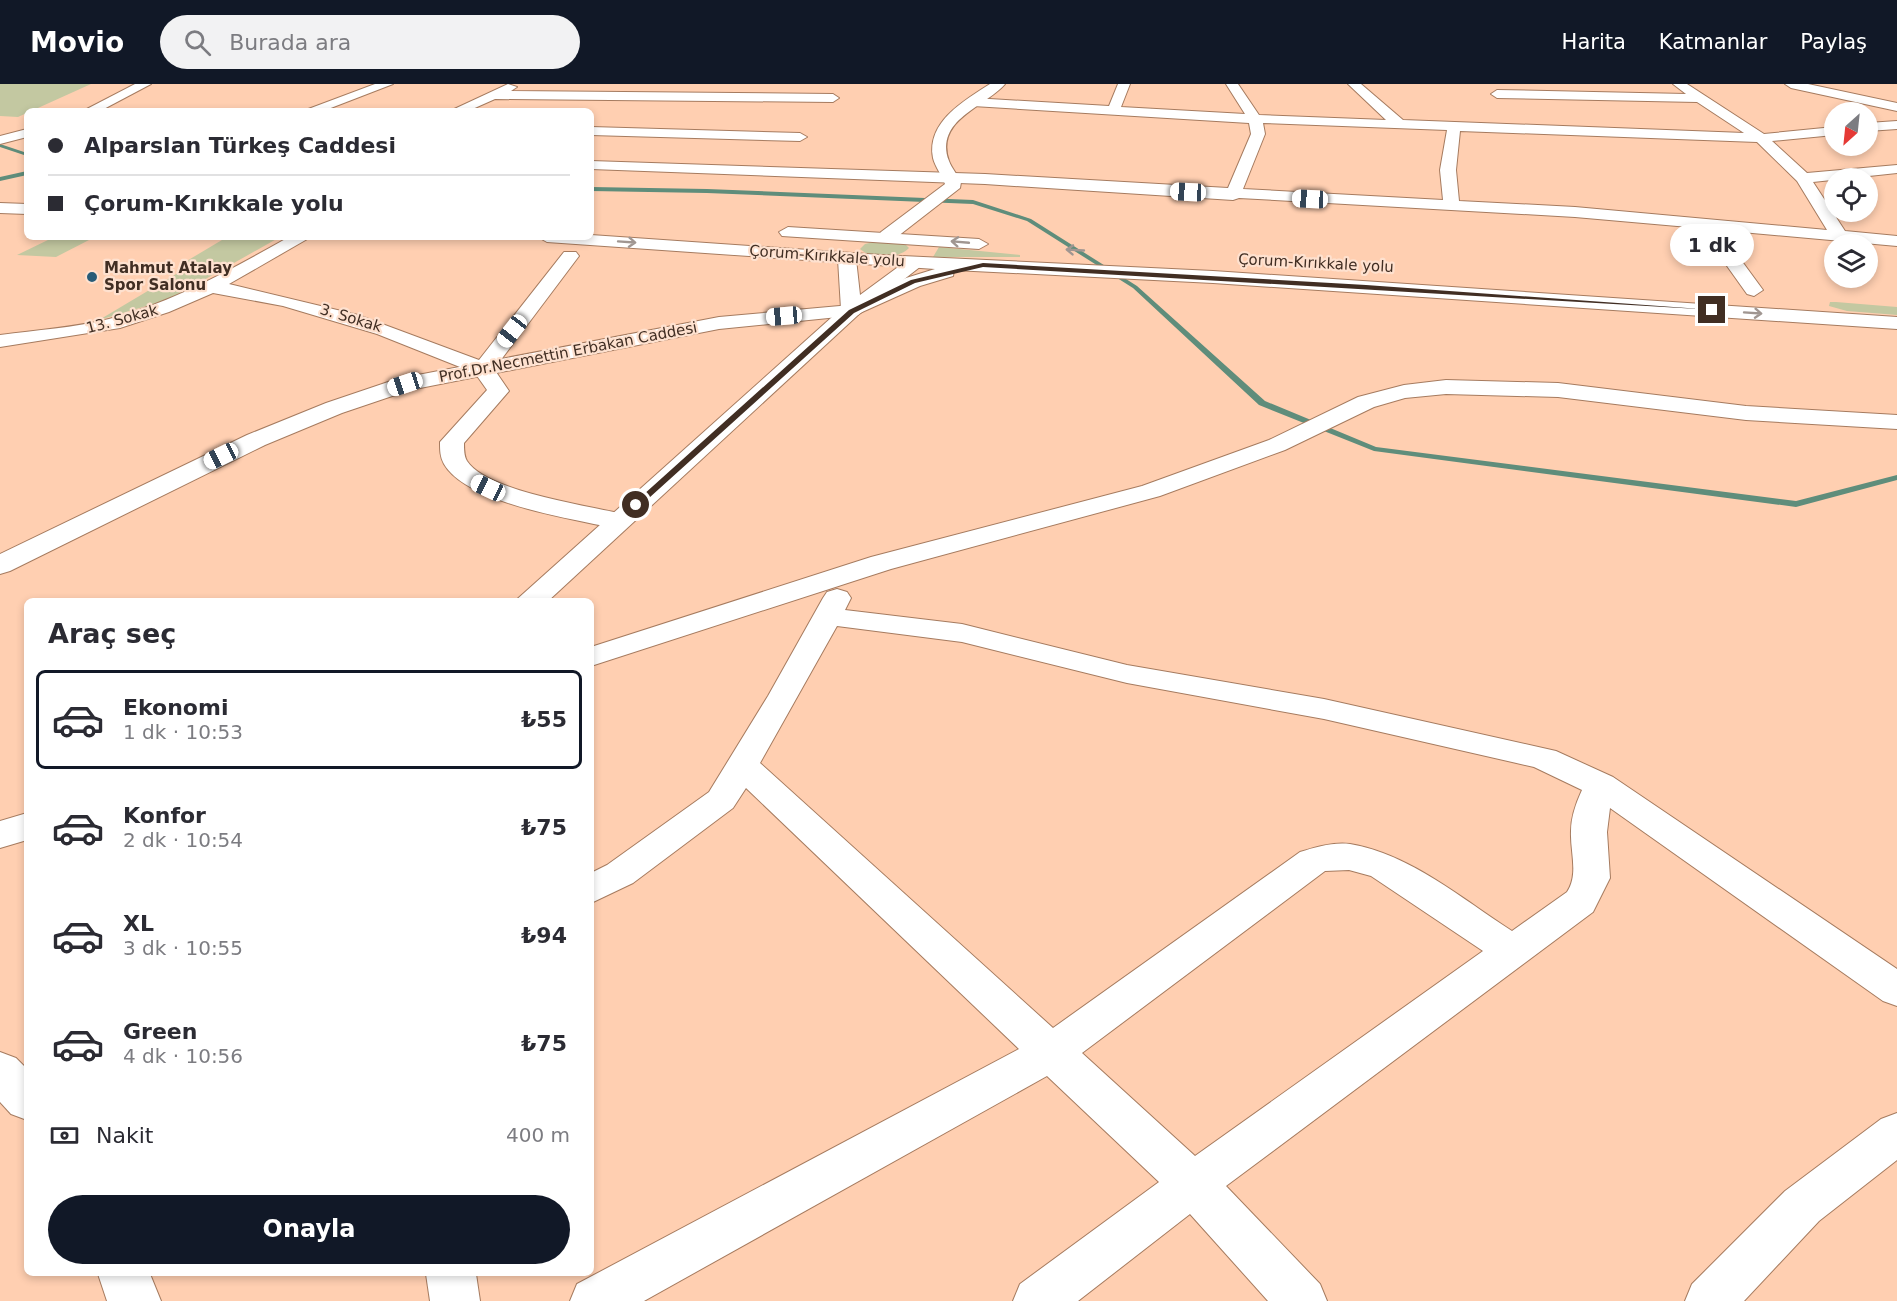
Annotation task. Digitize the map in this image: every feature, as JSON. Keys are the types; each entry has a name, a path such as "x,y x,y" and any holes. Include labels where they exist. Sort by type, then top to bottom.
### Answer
{"main road":[{"path":"887,236 953,181 941,160 939,142 949,122 999,84"},
{"path":"0,192 24,194"},
{"path":"0,208 24,209"},
{"name":"Çorum-Kırıkkale yolu","path":"770,231 887,236 998,245"},
{"path":"851,311 846,250 850,243 868,236"},
{"name":"Çorum-Kırıkkale yolu","path":"588,240 847,259 1213,277 1897,323"},
{"path":"533,598 851,311 916,263 923,255 928,240"},
{"path":"851,311 913,282 983,265"},
{"path":"1730,289 1774,292"},
{"name":"Prof.Dr.Necmettin Erbakan Caddesi","path":"0,565 301,420 405,384 728,322 851,311"},
{"path":"0,835 24,827"},
{"path":"0,1071 24,1097"},
{"path":"125,1276 134,1301"}],"street":[{"path":"96,108 145,84"},
{"path":"319,108 387,84"},
{"path":"464,108 518,84"},
{"path":"594,165 671,84"},
{"path":"1113,112 1124,84"},
{"path":"1232,84 1255,119 1258,134 1233,195"},
{"path":"1354,84 1400,125"},
{"path":"1486,84 1533,130"},
{"path":"1679,84 1761,138 1803,178 1838,234"},
{"path":"1791,84 1897,107"},
{"path":"820,114 833,98 849,89"},
{"path":"1497,94 1701,98"},
{"path":"492,95 833,98"},
{"path":"973,102 1113,112 1533,130 1761,138 1824,132"},
{"path":"1878,126 1897,124"},
{"path":"0,126 24,131"},
{"path":"1451,206 1448,170 1454,127"},
{"path":"594,131 803,133 766,171"},
{"path":"6,139 24,133"},
{"path":"594,165 766,171 1575,212 1838,234"},
{"path":"1803,178 1897,169"},
{"path":"1705,223 1754,290"},
{"path":"1878,239 1897,241"},
{"name":"13. Sokak","path":"0,341 114,324 184,300 213,287 296,240"},
{"path":"570,256 483,369 498,391 452,442 452,453 455,464 474,482 505,494 618,521"},
{"name":"3. Sokak","path":"213,287 333,312 414,339 483,369"},
{"path":"594,656 850,573 1151,491 1277,445 1366,402 1404,392 1446,387 1558,390 1746,413 1897,422"},
{"path":"594,887 620,874 721,800 784,696 850,573"},
{"path":"828,616 962,633 1127,674 1335,711 1526,754 1563,766 1601,785 1897,990"},
{"path":"742,765 1193,1184 1302,1301"},
{"path":"1038,1301 1193,1184 1580,902 1590,888 1593,866 1589,842 1589,820 1593,802 1601,785"},
{"path":"596,1301 1052,1052 1313,861 1330,856 1349,857 1383,866 1513,951"},
{"path":"1710,1301 1802,1206 1897,1133"},
{"path":"451,1276 455,1301"}],"green space":[{"path":"0,84 91,84 38,108 24,108 24,114 18,117 0,116"},
{"path":"48,240 89,240 56,257 17,255"},
{"path":"222,240 275,240 170,299 99,320 193,264 185,262"},
{"path":"878,241 905,244 909,248 892,256 871,255 860,249 865,244"},
{"path":"939,247 1020,255 1020,257 933,257"},
{"path":"1830,302 1897,307 1897,315 1847,311 1829,306"}],"waterway":[{"path":"0,145 24,154"},
{"path":"0,179 24,174"},
{"path":"594,189 707,191 973,202 1029,220 1135,287 1262,403 1374,449 1796,504 1897,477"}],"place":[{"name":"Mahmut Atalay Spor Salonu","path":"92,277"}],"route":[{"path":"636,505 851,311 933,275 983,265 1366,286 1712,310"}]}
